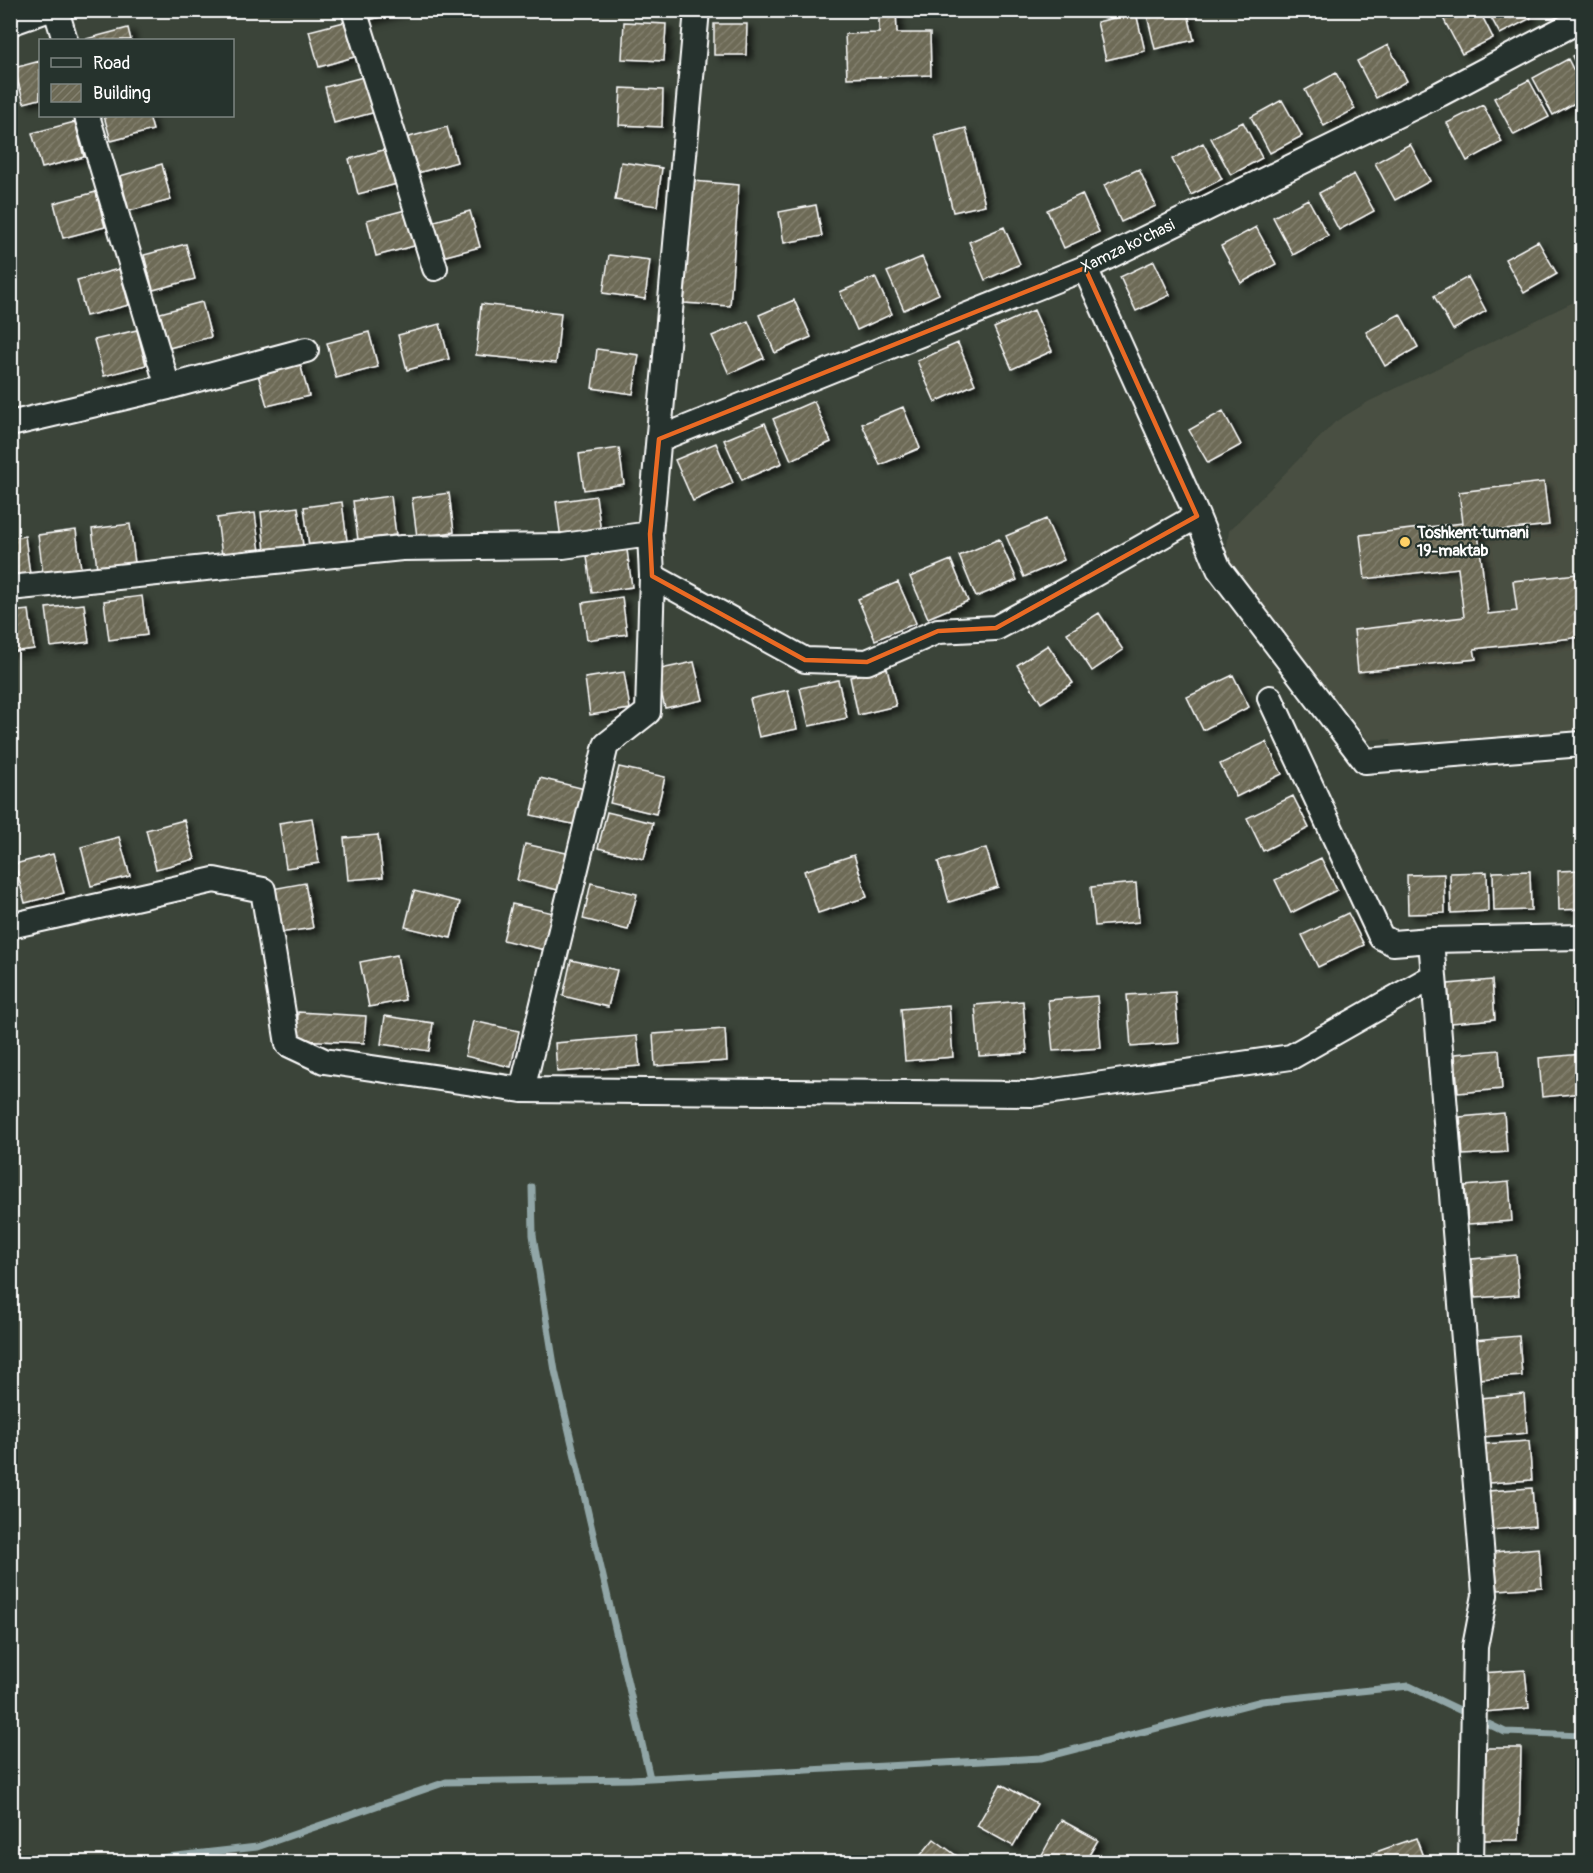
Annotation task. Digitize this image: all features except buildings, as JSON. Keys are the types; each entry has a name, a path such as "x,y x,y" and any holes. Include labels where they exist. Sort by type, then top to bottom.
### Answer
{"street":[{"path":"10,23 47,10"},
{"path":"56,10 65,39"},
{"path":"354,10 435,268"},
{"path":"522,1090 606,745 648,712 652,576 650,534 697,10"},
{"name":"Xamza ko'chasi","path":"659,439 1085,268 1440,94 1582,19"},
{"path":"87,117 168,387"},
{"path":"1085,268 1219,569 1365,761 1582,744"},
{"path":"10,424 168,387 306,350"},
{"path":"652,576 805,660 867,662 938,631 996,628 1197,516"},
{"path":"10,588 402,548 563,546 650,534"},
{"path":"1269,698 1381,937 1393,943 1582,937"},
{"path":"10,926 214,880 263,891 288,1044 324,1061 522,1090 1033,1094 1292,1057 1434,976"},
{"path":"1431,940 1485,1595 1475,1647 1471,1863"}],"highlighted area":[{"path":"1085,268 1197,516 996,628 938,631 867,662 805,660 652,576 650,534 659,439"}],"shaded area":[{"name":"Toshkent tumani 19-maktab","path":"1582,298 1582,756 1393,766 1391,739 1368,740 1230,568 1226,552 1229,531 1335,422 1368,402"}],"waterway":[{"path":"532,1187 533,1235 555,1371 650,1778"},
{"path":"123,1862 257,1847 446,1782 631,1779 1041,1758 1262,1701 1409,1686 1468,1714"},
{"path":"1478,1719 1505,1732 1582,1735"}],"place":[{"name":"Toshkent tumani 19-maktab","path":"1405,542"}]}
